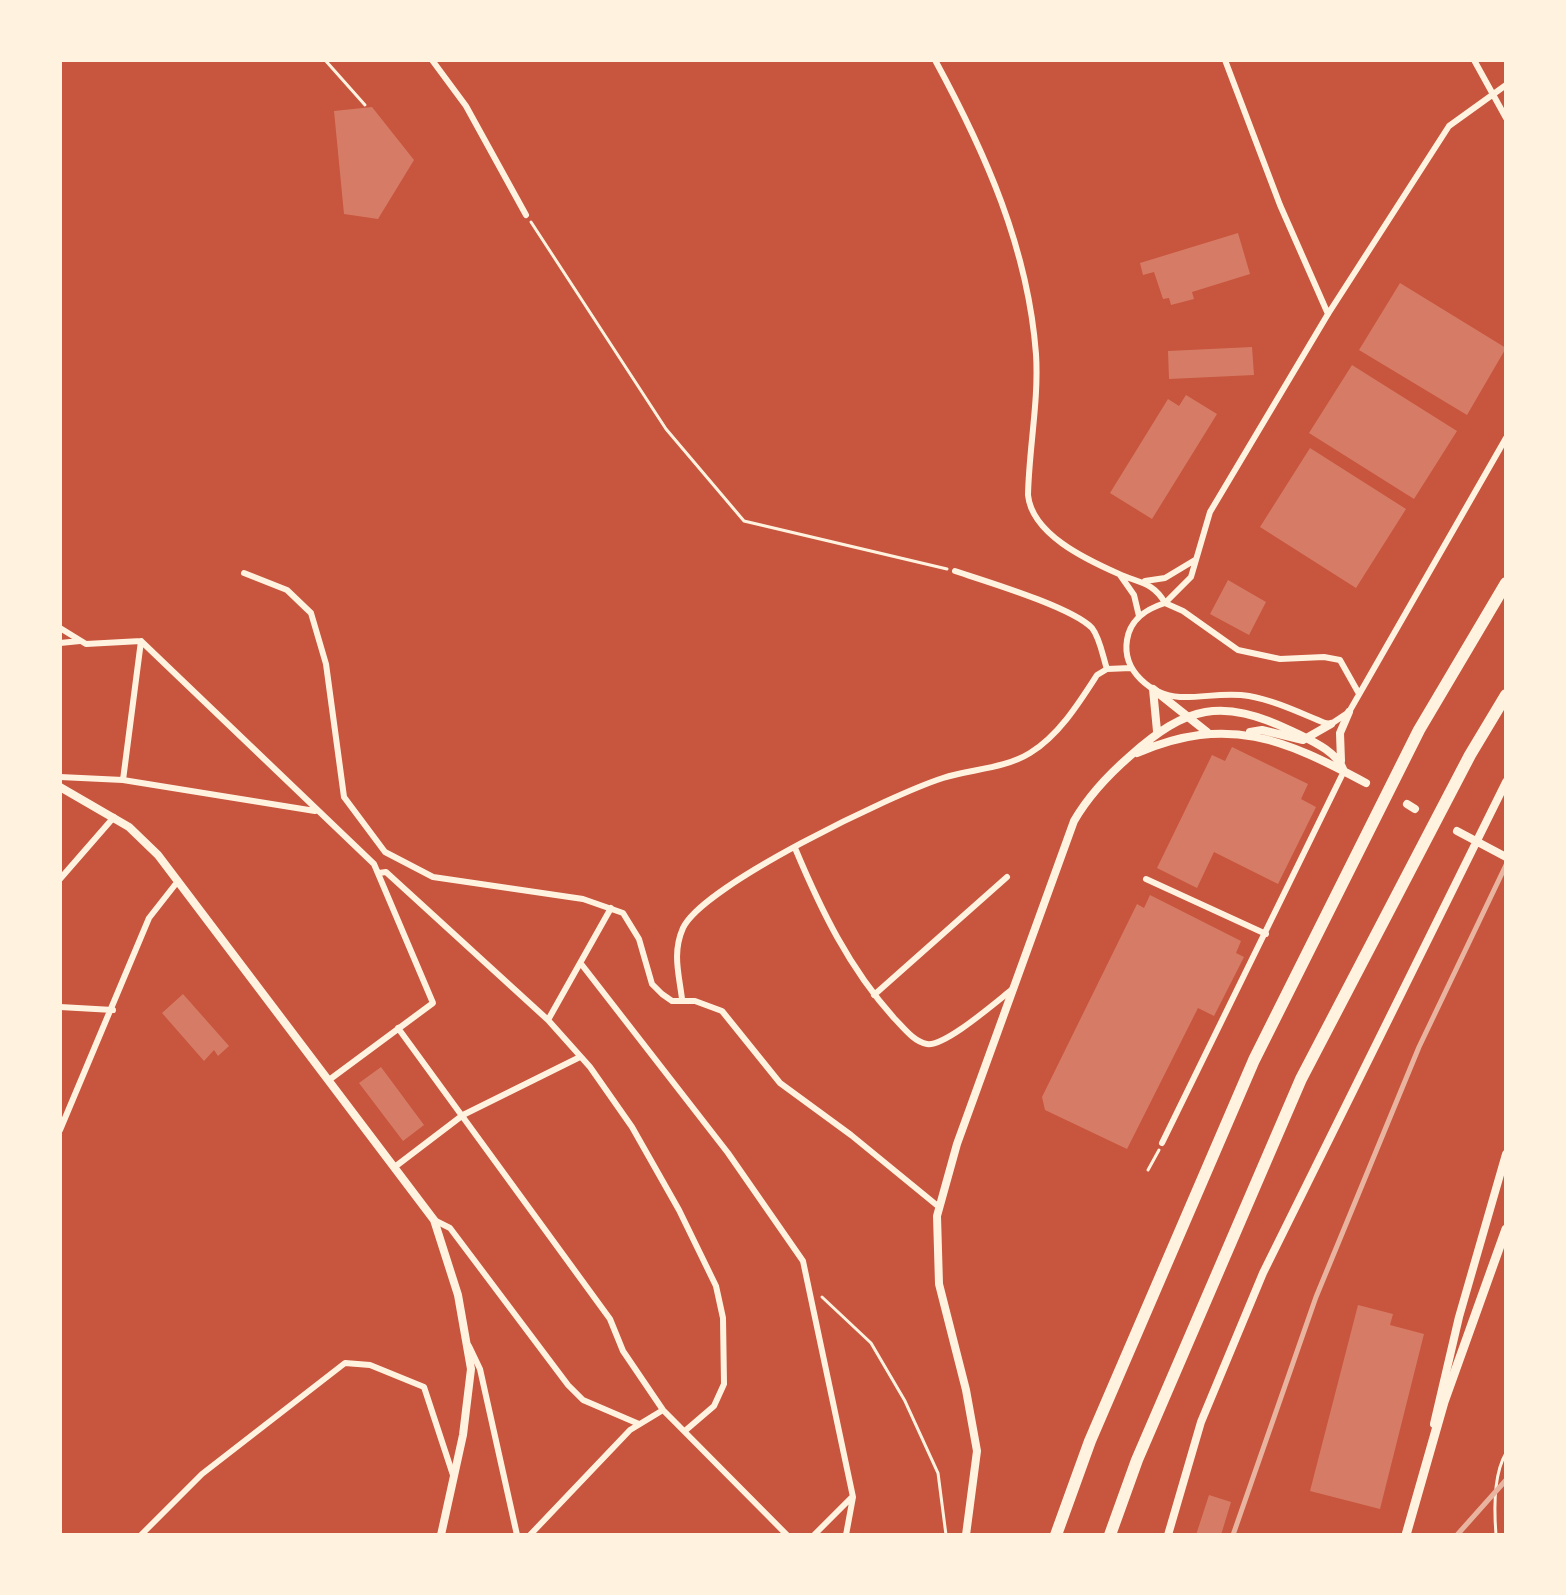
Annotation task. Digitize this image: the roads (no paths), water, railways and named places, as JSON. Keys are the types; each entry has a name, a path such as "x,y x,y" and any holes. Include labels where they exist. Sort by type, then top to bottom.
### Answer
{"highway":[{"path":"1056,1535 1090,1441 1254,1060 1419,730 1506,583"},
{"path":"1110,1535 1137,1460 1301,1079 1470,755 1506,695"}],"main road":[{"path":"1406,1535 1430,1449 1506,1229"}],"street":[{"path":"432,60 466,106 526,215"},
{"path":"935,60 988,163 1021,266 1036,356 1029,506 1048,534 1120,575 1145,581 1165,578 1195,560"},
{"path":"1225,60 1280,205 1328,314"},
{"path":"1474,60 1506,118"},
{"path":"1207,732 1185,717 1131,668 1127,639 1139,616 1165,603 1191,577 1210,512 1328,314 1449,126 1506,85"},
{"path":"1162,1143 1266,934 1342,766 1340,733 1358,692 1506,438"},
{"path":"955,571 1041,602 1085,623 1097,637 1107,669"},
{"path":"244,573 287,590 311,613 326,664 344,797 385,852 433,877 583,899 623,913 633,924 652,984 672,1001 682,999 722,1011 780,1083 851,1135 939,1207"},
{"path":"1120,575 1134,595 1139,616"},
{"path":"1145,581 1165,603 1183,611 1238,650 1280,659 1324,657 1340,660 1358,692"},
{"path":"60,628 86,644 141,641 315,811 374,864 433,1003 329,1080"},
{"path":"60,643 80,641"},
{"path":"123,780 141,641"},
{"path":"682,999 676,954 688,918 699,905 755,869 909,790 1030,753 1050,737 1097,675 1107,669 1131,668"},
{"path":"1153,689 1180,697 1227,693 1252,696 1331,724"},
{"path":"1153,689 1157,731"},
{"path":"966,1535 977,1451 969,1402 936,1266 939,1207 957,1144 1074,821 1098,784 1157,731 1185,717 1236,712 1275,723 1307,738 1366,783"},
{"path":"1249,733 1257,730 1298,741 1349,712"},
{"path":"1129,756 1162,742 1207,732 1249,733 1342,766"},
{"path":"60,777 123,780 315,811"},
{"path":"1168,1535 1200,1427 1263,1273 1506,782"},
{"path":"60,787 114,817 144,840 396,1166 434,1220 456,1286 469,1345 470,1391 441,1535"},
{"path":"60,879 114,817"},
{"path":"1457,831 1506,857"},
{"path":"795,848 821,910 874,995 911,1036 926,1044 944,1042 1014,988"},
{"path":"374,864 385,852"},
{"path":"379,873 386,872 548,1020 580,1057 646,1149 722,1302 724,1384 714,1406 686,1430"},
{"path":"874,995 1007,877"},
{"path":"1146,879 1266,934"},
{"path":"60,1130 113,1010 149,918 178,881"},
{"path":"548,1020 582,965 611,908"},
{"path":"582,965 774,1215 803,1261 853,1497 846,1535"},
{"path":"60,1007 113,1010"},
{"path":"398,1028 610,1319 623,1351 663,1410 787,1535"},
{"path":"396,1166 463,1115 580,1057"},
{"path":"1430,1449 1455,1330 1506,1154"},
{"path":"434,1220 450,1228 568,1385 583,1400 639,1424"},
{"path":"469,1345 480,1369 517,1535"},
{"path":"141,1535 202,1474 345,1363 370,1365 424,1387 454,1478"},
{"path":"530,1535 639,1424 663,1410"},
{"path":"814,1535 853,1497"}],"lane":[{"path":"325,60 365,105"}],"railway":[{"path":"1233,1535 1316,1297 1419,1047 1506,865"},
{"path":"1457,1535 1506,1480"}]}
